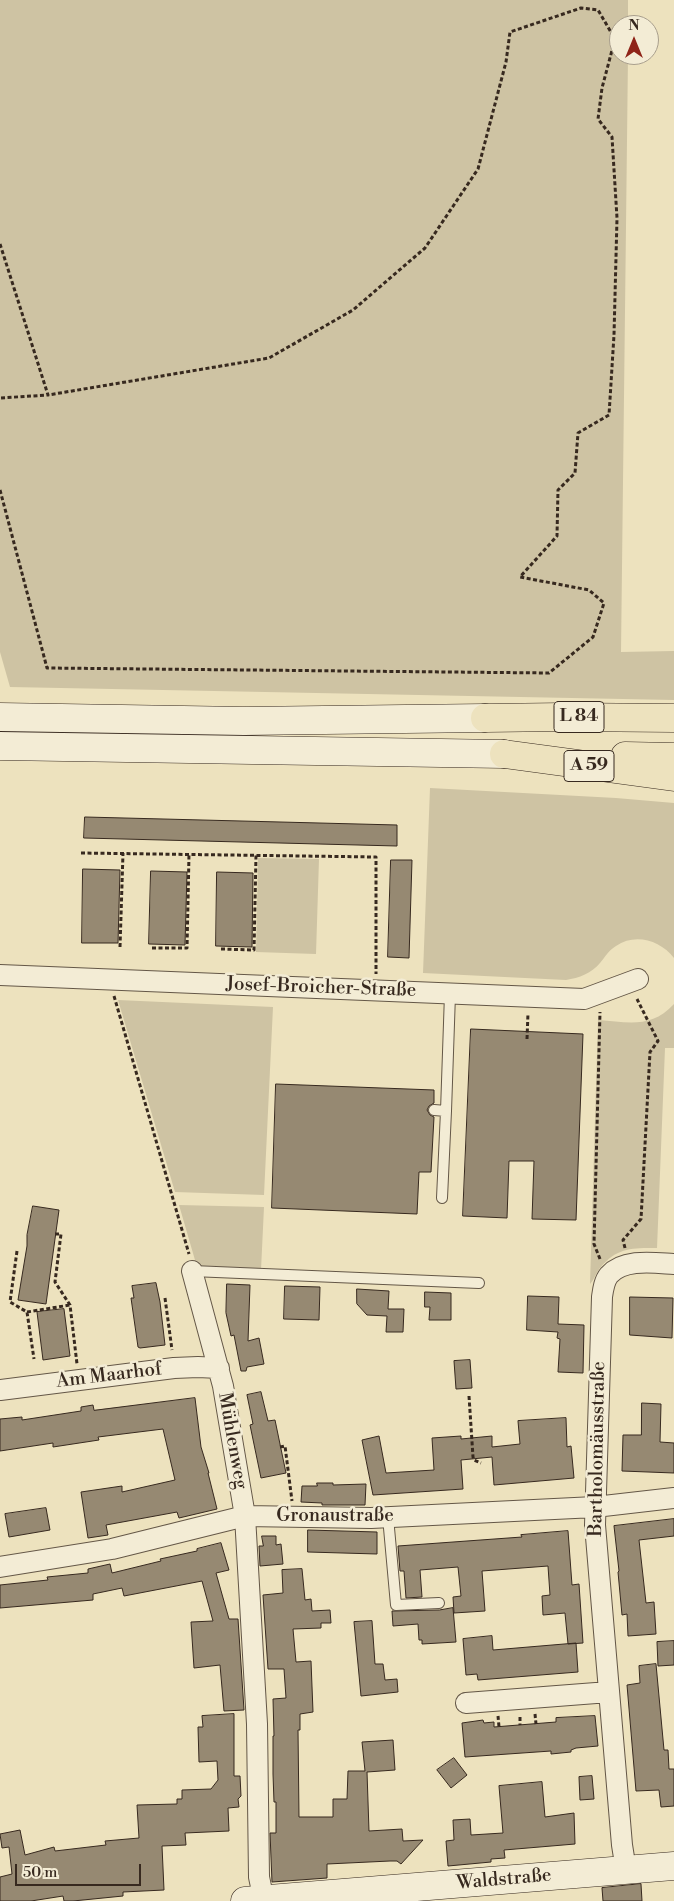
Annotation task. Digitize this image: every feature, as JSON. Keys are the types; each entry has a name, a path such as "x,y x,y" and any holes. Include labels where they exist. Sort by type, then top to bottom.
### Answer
{"highway":[{"name":"L 84","path":"485,718 563,716 674,718"},
{"name":"L 84","path":"504,754 674,757"},
{"name":"A 59","path":"504,754 674,777"}],"main road":[{"name":"L 84","path":"0,717 244,721 485,718"},
{"name":"L 84","path":"0,746 504,754"},
{"name":"Waldstraße","path":"257,1901 674,1866"}],"street":[{"name":"Josef-Broicher-Straße","path":"0,975 584,999 634,981"},
{"path":"619,1269 674,1264"},
{"name":"Bartholomäusstraße","path":"619,1269 604,1284 602,1297 595,1507 622,1845 626,1870"},
{"name":"Mühlenweg","path":"192,1271 219,1368 245,1516 257,1724 259,1877 257,1901"},
{"name":"Am Maarhof","path":"0,1390 174,1368 219,1368"},
{"name":"Gronaustraße","path":"0,1567 112,1549 245,1516 388,1517 595,1507 674,1498"},
{"path":"466,1703 609,1692"}],"lane":[{"path":"442,1198 450,994"},
{"path":"434,1110 446,1111"},
{"path":"192,1271 478,1283"},
{"path":"388,1517 396,1605 439,1603"}],"path":[{"path":"0,398 48,395 269,358 353,310 425,248 478,169 506,62 510,32 581,8 598,10 615,40 602,88 598,119 612,137 617,218 614,335 609,415 578,432 575,473 558,490 557,536 520,577 590,590 604,604 592,636 549,673 47,668 0,490"},
{"path":"0,244 48,395"},
{"path":"81,853 376,857 377,953"},
{"path":"120,946 123,853"},
{"path":"152,948 187,948 189,854"},
{"path":"221,949 254,950 256,855"},
{"path":"108,979 191,1259 192,1271"},
{"path":"601,993 594,1244 602,1263 619,1269 624,1240 641,1219 650,1052 658,1041 634,981"},
{"path":"527,1039 528,997"},
{"path":"55,1234 61,1234 55,1282 70,1305 79,1380"},
{"path":"17,1251 10,1302 27,1312 70,1305"},
{"path":"48,1281 55,1282"},
{"path":"164,1298 174,1368"},
{"path":"27,1312 34,1360"},
{"path":"162,1321 168,1320"},
{"path":"67,1333 73,1332"},
{"path":"469,1396 473,1457 474,1460 481,1463"},
{"path":"280,1447 285,1446 294,1516"}],"shaded area":[{"path":"0,0 628,0 628,15 609,15 609,65 628,65 621,652 674,651 674,700 10,687 0,652"},
{"path":"430,788 674,803 674,958 655,943 639,939 623,942 609,952 593,970 566,980 423,973"},
{"path":"258,858 319,859 316,954 256,952"},
{"path":"118,1000 273,1007 264,1195 175,1192"},
{"path":"674,1004 674,1048 665,1048 657,1248 633,1249 619,1252 606,1261 590,1284 598,1020 648,1021 665,1012"},
{"path":"179,1205 264,1207 261,1270 197,1267"}],"building":[{"path":"85,817 397,825 397,846 84,838"},
{"path":"391,860 412,860 409,958 388,957"},
{"path":"83,869 120,870 118,943 82,943"},
{"path":"151,871 187,872 185,945 149,944"},
{"path":"217,872 253,873 252,947 216,946"},
{"path":"471,1029 583,1034 576,1220 532,1219 534,1161 509,1161 507,1218 463,1216"},
{"path":"276,1084 434,1090 434,1103 427,1110 434,1117 431,1172 419,1172 417,1214 272,1208"},
{"path":"33,1206 59,1210 46,1304 18,1300"},
{"path":"156,1283 165,1345 140,1348 138,1347 131,1298 134,1298 132,1286"},
{"path":"227,1284 250,1285 248,1341 259,1338 264,1364 247,1367 246,1371 241,1371 234,1335 231,1336 226,1313"},
{"path":"285,1286 320,1287 319,1320 284,1319"},
{"path":"357,1289 389,1291 388,1309 404,1309 403,1332 386,1332 387,1316 367,1315 357,1304"},
{"path":"425,1292 451,1293 451,1320 429,1320 430,1307 425,1307"},
{"path":"528,1296 559,1297 558,1324 584,1325 583,1373 558,1372 560,1339 557,1338 558,1332 527,1330"},
{"path":"630,1297 673,1298 672,1338 630,1335"},
{"path":"64,1309 70,1356 43,1360 37,1312"},
{"path":"470,1360 472,1388 456,1389 454,1361"},
{"path":"261,1392 268,1421 275,1420 286,1473 261,1478 250,1425 253,1424 247,1395"},
{"path":"195,1398 201,1447 217,1509 179,1518 177,1512 106,1525 108,1535 88,1538 81,1492 122,1486 122,1492 175,1480 163,1429 98,1437 99,1440 53,1447 53,1443 0,1451 0,1419 22,1417 22,1420 81,1411 81,1407 93,1405 94,1410"},
{"path":"642,1403 661,1404 660,1442 674,1443 674,1473 622,1471 623,1435 641,1435"},
{"path":"566,1418 567,1447 571,1446 574,1478 494,1485 492,1457 461,1460 463,1489 373,1495 362,1440 379,1436 386,1473 434,1470 432,1438 461,1436 461,1439 492,1436 492,1447 520,1444 518,1421"},
{"path":"317,1483 333,1483 333,1485 366,1484 365,1505 322,1505 322,1503 301,1502 302,1486 317,1486"},
{"path":"46,1508 50,1530 9,1537 5,1514"},
{"path":"674,1519 674,1536 639,1540 646,1603 654,1602 656,1634 628,1636 627,1614 622,1615 614,1526"},
{"path":"308,1530 377,1532 377,1554 308,1552"},
{"path":"568,1531 572,1585 579,1584 583,1643 568,1644 565,1613 543,1615 542,1596 550,1595 548,1566 482,1571 485,1611 454,1613 453,1597 461,1596 458,1567 420,1570 422,1597 406,1598 404,1571 400,1571 398,1546 522,1537 521,1535"},
{"path":"262,1536 276,1536 276,1545 281,1544 283,1564 260,1566 259,1546 263,1546"},
{"path":"221,1543 229,1570 216,1573 229,1619 238,1619 244,1710 224,1711 220,1665 194,1668 191,1622 213,1621 202,1581 124,1596 122,1588 93,1594 93,1600 0,1608 0,1585 48,1580 47,1577 88,1573 88,1569 110,1564 112,1573"},
{"path":"302,1569 305,1600 311,1599 312,1611 330,1610 331,1623 321,1623 321,1628 293,1629 296,1662 311,1661 313,1712 300,1714 300,1730 298,1730 299,1817 333,1817 333,1799 347,1799 348,1771 365,1771 362,1742 393,1740 395,1770 367,1772 369,1831 402,1829 403,1841 423,1840 401,1864 397,1861 390,1861 327,1864 327,1878 272,1882 270,1833 276,1833 276,1802 274,1802 273,1774 273,1699 286,1698 284,1669 268,1669 263,1595 283,1593 282,1570"},
{"path":"453,1608 456,1642 422,1644 422,1640 419,1640 418,1624 393,1626 392,1611"},
{"path":"372,1621 375,1664 383,1664 385,1680 397,1679 398,1692 361,1696 354,1622"},
{"path":"492,1636 493,1650 576,1643 578,1672 478,1680 477,1674 466,1675 463,1639"},
{"path":"674,1641 674,1665 658,1666 657,1642"},
{"path":"656,1664 664,1750 668,1750 669,1769 674,1769 674,1806 661,1807 659,1790 636,1791 627,1685 640,1683 639,1666"},
{"path":"234,1714 234,1776 240,1776 241,1796 238,1799 239,1807 228,1808 229,1831 185,1833 186,1845 162,1846 164,1890 123,1892 123,1896 73,1901 64,1901 63,1896 31,1901 0,1901 0,1877 12,1874 9,1847 2,1848 0,1834 20,1830 25,1855 54,1847 55,1851 106,1845 105,1841 139,1838 137,1805 177,1804 177,1799 182,1799 182,1790 211,1789 218,1780 217,1761 199,1762 198,1727 203,1727 202,1716"},
{"path":"595,1716 598,1746 576,1748 571,1750 571,1752 551,1754 551,1751 465,1757 462,1723 483,1720 484,1723 494,1722 494,1727 556,1722 556,1718"},
{"path":"454,1758 467,1775 451,1788 437,1770"},
{"path":"592,1776 594,1799 580,1800 579,1777"},
{"path":"542,1782 545,1817 574,1813 575,1844 504,1850 505,1858 491,1859 491,1862 448,1866 446,1841 454,1840 453,1820 470,1819 471,1835 503,1833 499,1786"},
{"path":"641,1884 642,1901 603,1901 602,1888"}]}
